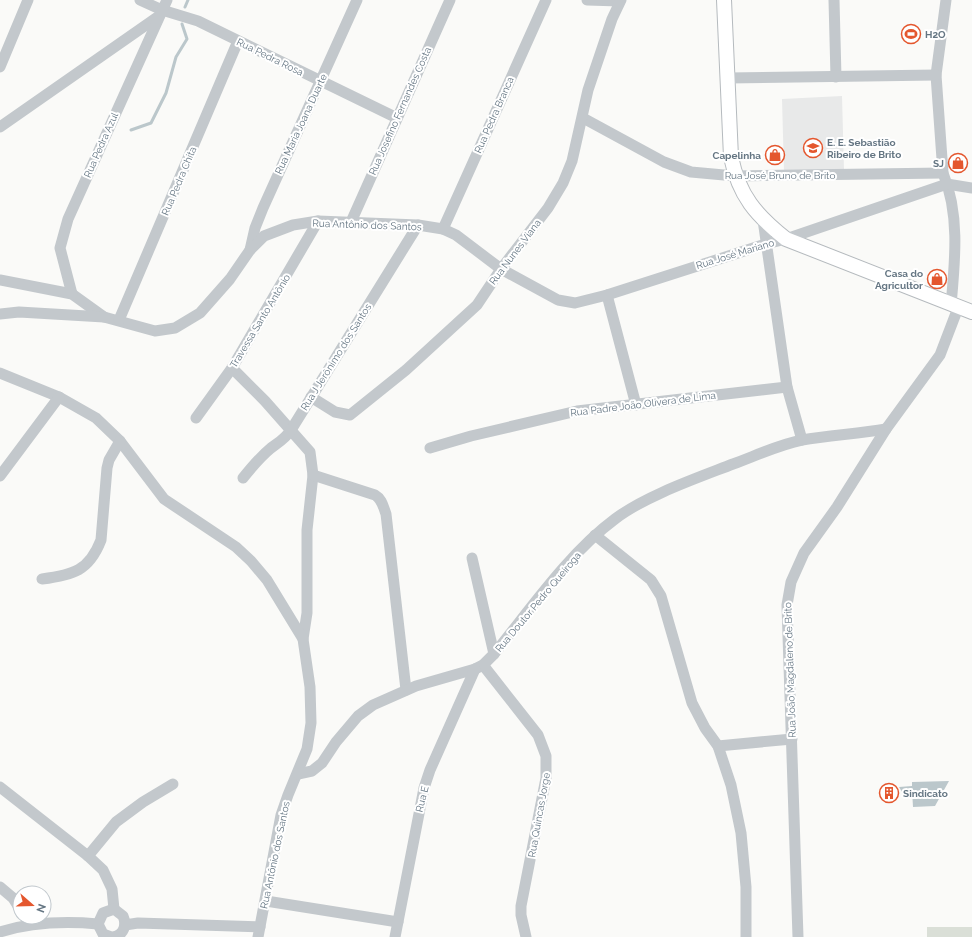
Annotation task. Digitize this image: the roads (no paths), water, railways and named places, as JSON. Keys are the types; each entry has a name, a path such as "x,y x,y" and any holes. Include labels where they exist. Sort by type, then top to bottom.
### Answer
{"main road":[{"path":"724,0 731,157 735,176 745,198 762,220 786,239 972,312"}],"street":[{"path":"0,67 28,0"},
{"name":"Rua Pedra Rosa","path":"140,0 198,21 397,118"},
{"name":"Rua Maria Joana Duarte","path":"250,250 255,228 263,208 357,0"},
{"name":"Rua Josefino Fernandes Costa","path":"351,222 450,0"},
{"name":"Rua Pedra Branca","path":"443,229 546,0"},
{"path":"587,0 621,0"},
{"name":"Rua Nunes Viana","path":"310,397 335,412 350,415 406,370 477,305 501,269 548,208 563,183 572,162 588,90 612,19 621,0"},
{"path":"834,0 836,77"},
{"name":"Rua João Magdaleno de Brito","path":"798,937 787,605 791,582 804,552 837,507 886,429 940,356 954,306 954,226 945,178 936,75 946,0"},
{"path":"0,127 163,8"},
{"name":"Rua Pedra Azul","path":"72,294 60,248 68,220 163,8"},
{"name":"Rua Pedra Chita","path":"119,320 238,41"},
{"path":"728,78 936,75"},
{"name":"Rua José Bruno de Brito","path":"583,118 679,168 691,172 735,176 922,174 945,178"},
{"path":"922,174 924,192"},
{"name":"Rua José Mariano","path":"501,269 565,302 575,303 607,296 766,244 786,239 924,192 945,178 972,188"},
{"path":"762,220 788,387 802,440"},
{"name":"Rua Antônio dos Santos","path":"0,314 19,312 104,317 155,331 175,328 200,313 230,279 250,250 264,236 279,229 293,225 318,221 418,225 443,229 456,235 501,269"},
{"name":"Travessa Santo Antônio","path":"196,418 232,368 318,221"},
{"name":"Rua J Jerônimo dos Santos","path":"243,478 256,462 271,448 285,439 418,225"},
{"path":"0,280 72,294 104,317"},
{"path":"607,296 636,405"},
{"path":"232,368 310,452 313,475 307,530 307,613 303,640"},
{"name":"Rua Antônio dos Santos","path":"0,373 59,397 96,418 120,441 164,499 230,543 251,561 267,580 303,640 310,687 311,723 307,750 298,774 288,794 281,815 259,932"},
{"name":"Rua Padre João Olivera de Lima","path":"430,448 471,436 577,410 636,405 788,387"},
{"path":"0,476 59,397"},
{"name":"Rua Doutor Pedro Queiroga","path":"298,774 312,771 322,764 336,742 366,709 406,690 479,667 494,654 556,577 595,534 615,518 640,504 687,482 802,440 886,429"},
{"path":"42,579 66,576 78,571 88,563 96,552 101,540 109,460 120,441"},
{"path":"313,475 380,497 386,514 406,690"},
{"path":"595,534 650,580 661,596 692,703 705,728 718,746 730,786 741,833 746,887 746,937"},
{"path":"472,558 494,654"},
{"name":"Rua E","path":"395,937 424,788 430,770 479,667"},
{"name":"Rua Quincas Jorge","path":"479,667 538,735 546,756 546,778 521,906 521,916 526,937"},
{"path":"718,746 792,739"},
{"path":"88,856 116,822 143,802 173,784"},
{"path":"0,787 88,856 103,870 112,889 114,909 123,916 125,925 121,934 107,937 100,932 98,924 102,912 114,909"},
{"path":"0,887 12,897"},
{"path":"266,901 398,922"},
{"path":"52,921 98,924"},
{"path":"125,925 138,924 259,932"},
{"path":"0,932 14,925"}],"waterway":[{"path":"185,7 188,0"},
{"path":"131,130 151,123 166,93 176,57 187,39 182,24"}],"place":[{"name":"H2O","path":"911,34"},
{"name":"E. E. Sebastião Ribeiro de Brito","path":"813,148"},
{"name":"Capelinha","path":"775,155"},
{"name":"SJ","path":"958,163"},
{"name":"Casa do Agricultor","path":"937,279"},
{"name":"Sindicato","path":"889,793"}]}
